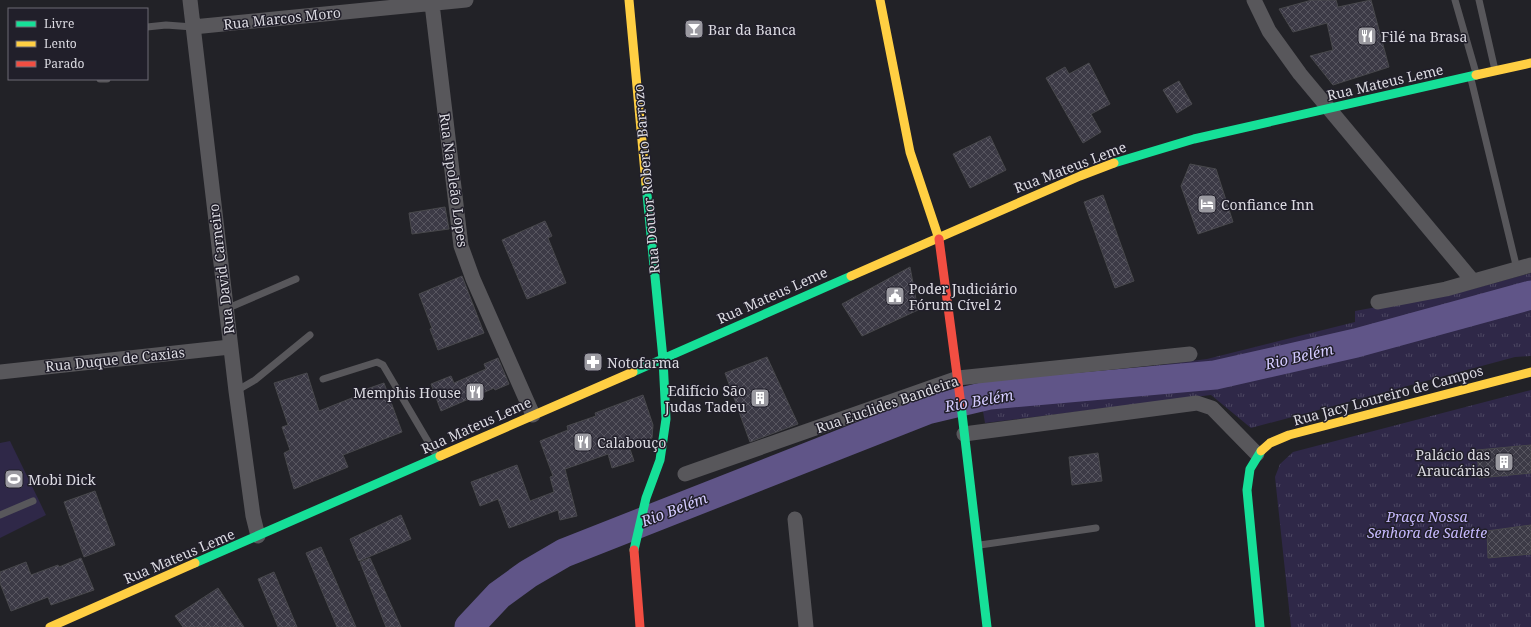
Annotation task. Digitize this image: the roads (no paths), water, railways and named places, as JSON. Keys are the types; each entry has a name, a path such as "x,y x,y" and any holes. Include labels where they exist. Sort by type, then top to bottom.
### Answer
{"main road":[{"name":"Rua Doutor Roberto Barrozo","path":"629,0 662,359 666,420 664,441 646,498 634,549 640,627"},
{"path":"880,0 910,152 939,237 959,385 987,627"},
{"name":"Rua Mateus Leme","path":"50,627 1066,182 1133,157 1194,139 1531,63"},
{"name":"Rua Jacy Loureiro de Campos","path":"1257,454 1270,443 1290,436 1531,372"},
{"path":"1257,454 1251,464 1248,475 1247,490 1260,627"}],"street":[{"name":"Rua David Carneiro","path":"190,0 230,347 253,516 258,536"},
{"name":"Rua Marcos Moro","path":"193,27 466,0"},
{"path":"1254,0 1269,31 1328,109 1472,280"},
{"name":"Rua Napoleão Lopes","path":"432,4 461,246 473,279 533,415"},
{"path":"1378,302 1446,289 1472,280 1524,267"},
{"name":"Rua Duque de Caxias","path":"0,372 230,347"},
{"name":"Rua Euclides Bandeira","path":"685,474 959,385 1190,354"},
{"path":"964,434 1197,403 1212,408 1257,454"},
{"path":"795,519 806,627"}],"lane":[{"path":"1455,0 1524,267"},
{"path":"1479,0 1495,71"},
{"path":"148,27 166,25 193,27"},
{"path":"226,309 296,278"},
{"path":"236,391 255,380 310,335"},
{"path":"323,379 377,362 383,365 438,457"},
{"path":"0,515 33,501"},
{"path":"978,546 1096,528"}],"waterway":[{"name":"Rio Belém","path":"469,627 499,595 528,574 564,553 927,410 990,395 1215,375 1356,343 1531,295"}],"place":[{"name":"Bar da Banca","path":"694,29"},
{"name":"Filé na Brasa","path":"1367,36"},
{"name":"Confiance Inn","path":"1207,204"},
{"name":"Poder Judiciário Fórum Cível 2","path":"895,296"},
{"name":"Notofarma","path":"593,362"},
{"name":"Memphis House","path":"475,392"},
{"name":"Edifício São Judas Tadeu","path":"760,398"},
{"name":"Calabouço","path":"583,442"},
{"name":"Palácio das Araucárias","path":"1504,462"},
{"name":"Mobi Dick","path":"14,479"}],"park label":[{"name":"Praça Nossa Senhora de Salette","path":"1427,524"}]}
